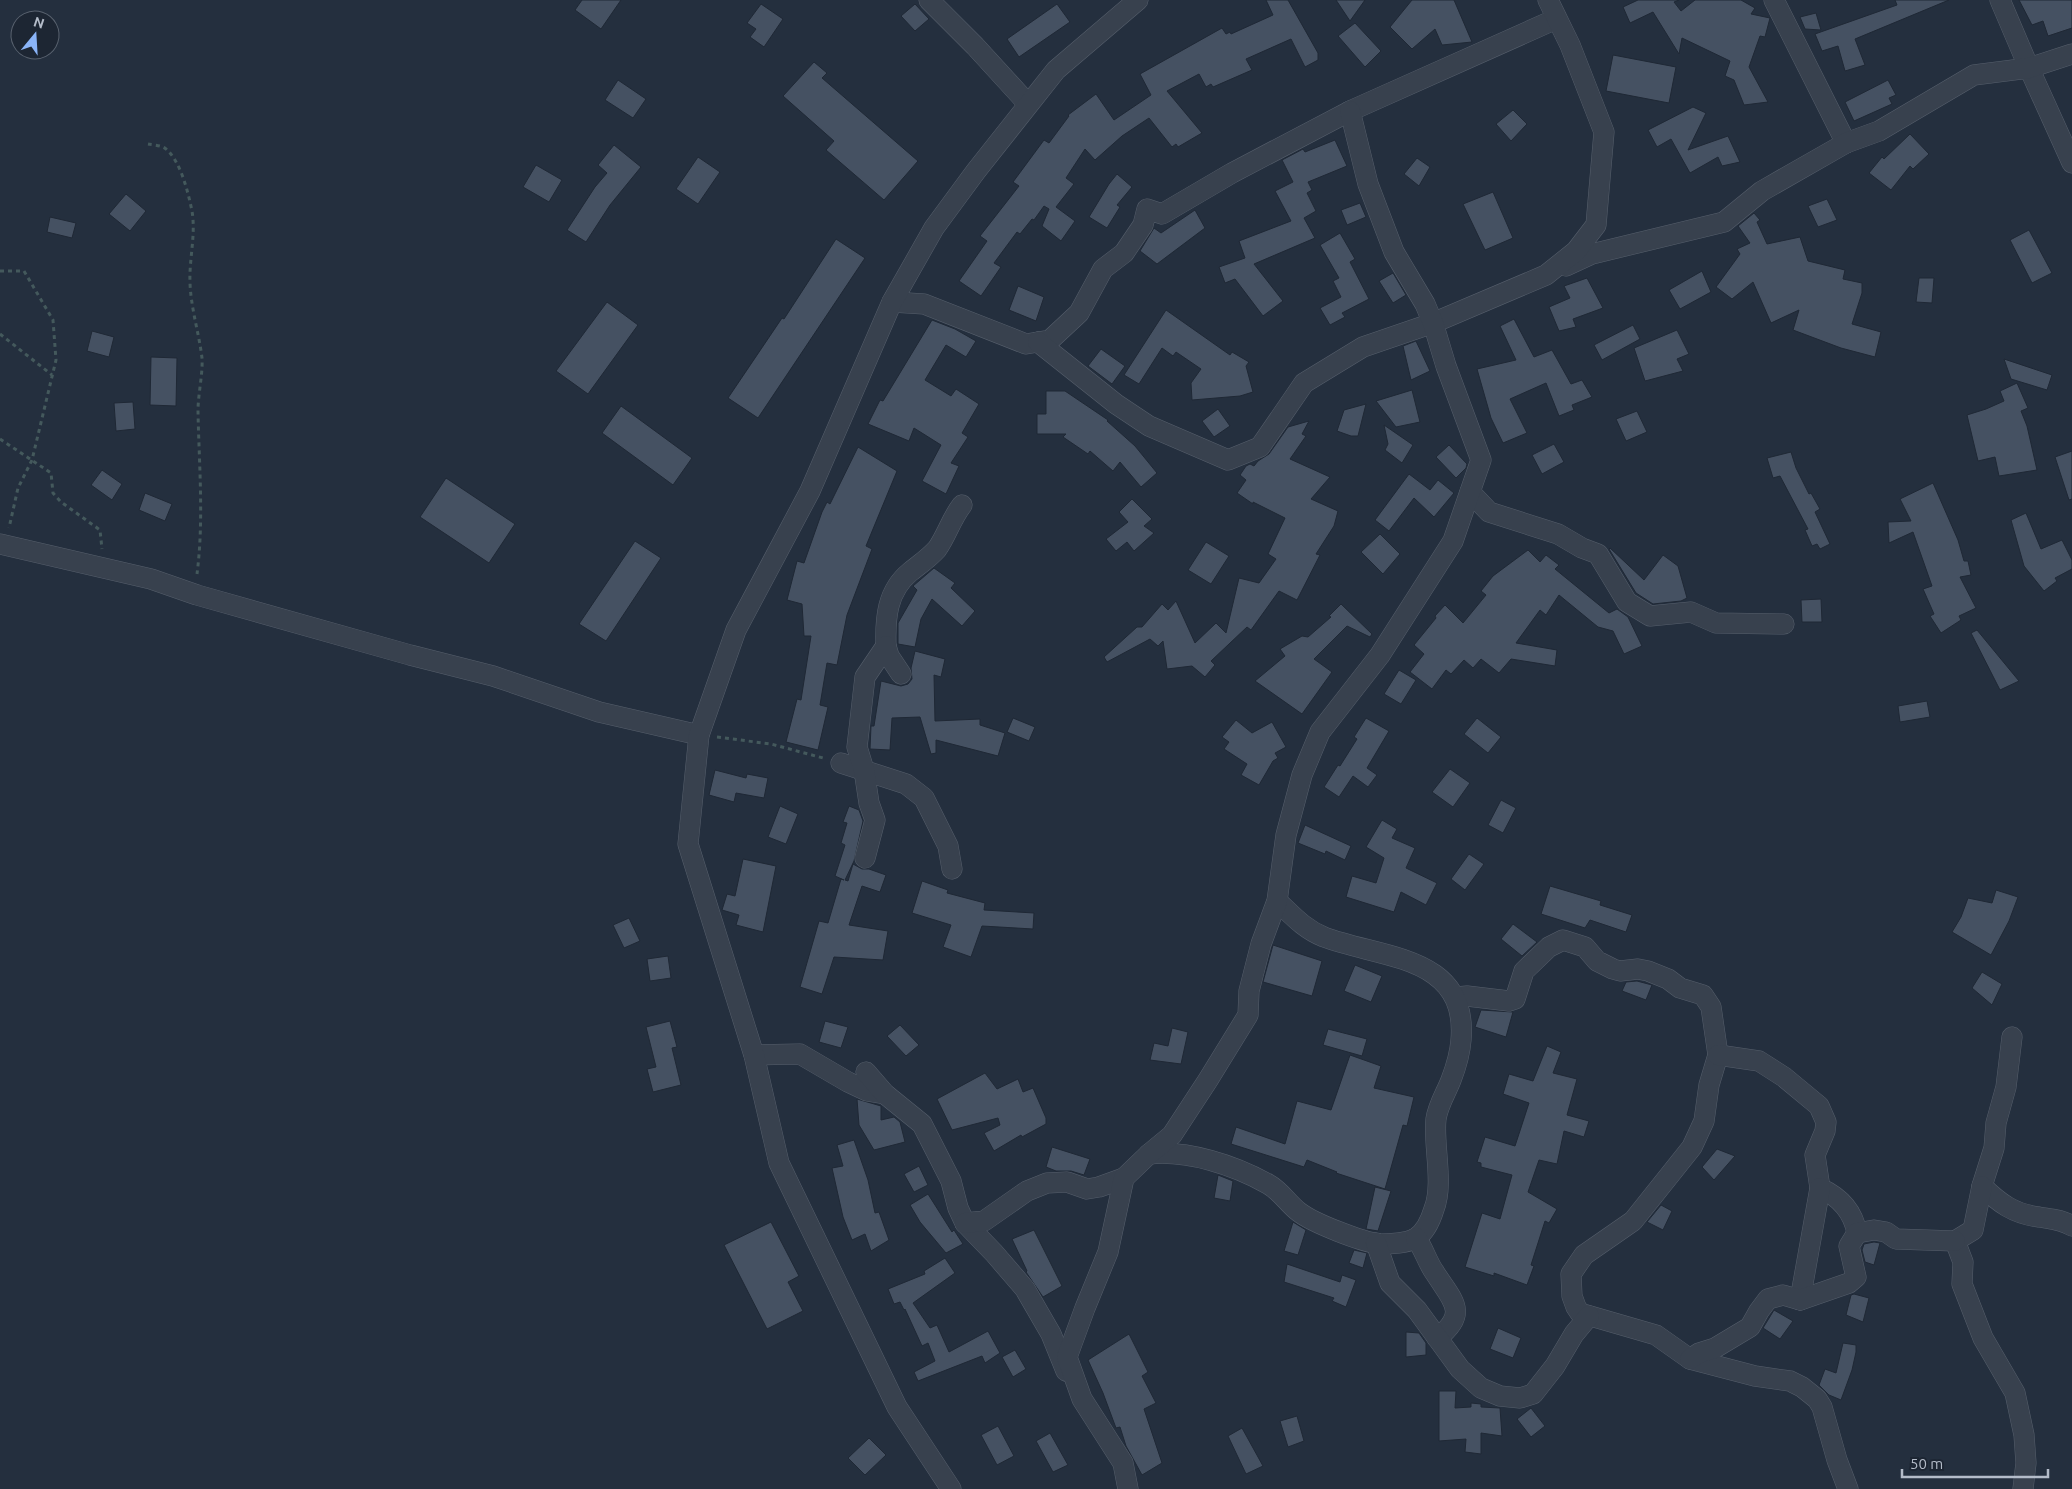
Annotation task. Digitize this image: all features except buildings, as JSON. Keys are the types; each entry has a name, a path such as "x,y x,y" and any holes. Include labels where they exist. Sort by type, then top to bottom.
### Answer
{"street":[{"path":"929,0 975,46 1028,104"},
{"path":"952,1489 897,1407 779,1163 754,1055 688,844 699,735 736,630 810,491 892,302 934,228 1056,70 1138,0"},
{"path":"1546,275 1576,251 1596,225 1604,132 1570,46 1548,0"},
{"path":"1774,0 1846,143"},
{"path":"2000,0 2072,163"},
{"path":"892,302 924,304 1026,344 1050,340 1079,313 1103,269 1124,252 1143,225 1147,209 1162,214 1232,173 1350,112 1556,19"},
{"path":"1038,342 1116,404 1149,426 1228,460 1260,447 1304,383 1363,347 1433,323 1592,254 1724,222 1762,191 1846,143 1879,132 1974,75 2029,68 2072,54"},
{"path":"965,1223 984,1221 1027,1191 1046,1183 1067,1182 1087,1189 1100,1188 1124,1178 1172,1135 1182,1121 1248,1015 1249,991 1261,944 1277,901 1286,835 1302,775 1320,732 1380,655 1453,541 1470,492 1481,460 1446,366 1433,323 1425,304 1394,252 1368,184 1350,112"},
{"path":"1589,233 1602,252"},
{"path":"1470,492 1489,512 1558,534 1582,548 1598,554 1627,602 1650,616 1691,612 1716,623 1784,624"},
{"path":"901,674 889,656 886,646 887,610 892,596 900,582 928,558 938,546 947,533 953,517 962,505"},
{"path":"3,545 151,579 197,595 410,655 493,676 599,712 699,735"},
{"path":"865,858 875,820 869,803 864,770 857,747 865,677 886,646"},
{"path":"841,763 906,784 924,798 948,846 952,870"},
{"path":"1149,1154 1182,1154 1204,1158 1229,1167 1268,1184 1284,1196 1299,1212 1353,1236 1376,1243 1394,1243 1416,1238 1426,1228 1436,1207 1438,1156 1435,1126 1437,1113 1459,1057 1461,1038 1460,1010 1456,997 1438,976 1426,968 1388,954 1324,937 1302,926 1277,901"},
{"path":"1456,997 1467,996 1514,1000 1520,981 1527,968 1560,940 1585,947 1597,960 1613,969 1620,971 1638,968 1668,979 1680,988 1703,995 1711,1008 1718,1054 1709,1085 1704,1121 1692,1147 1633,1221 1584,1255 1571,1274 1572,1292 1576,1307 1580,1313 1656,1335 1690,1359 1755,1376 1790,1381 1802,1386 1817,1399 1822,1407 1837,1460 1848,1489"},
{"path":"1857,1233 1874,1230 1886,1232 1896,1239 1955,1242 1973,1230 1982,1186 1994,1148 1996,1123 2006,1086 2012,1036"},
{"path":"754,1055 800,1054 848,1082 867,1090 885,1094"},
{"path":"1718,1054 1759,1062 1784,1077 1819,1106 1826,1122 1825,1131 1815,1155 1820,1188 1800,1300"},
{"path":"866,1072 885,1094 922,1124 951,1181 958,1208 965,1223 1025,1289 1051,1334 1062,1364 1123,1463 1128,1489"},
{"path":"1082,1399 1068,1357 1085,1308 1108,1252 1124,1178"},
{"path":"1982,1186 1998,1202 2009,1209 2038,1218 2054,1218 2072,1226"},
{"path":"1690,1359 1699,1353 1715,1348 1750,1327 1768,1299 1783,1295 1800,1300 1849,1282 1856,1277 1849,1246 1857,1233 1855,1222 1841,1200 1820,1188"},
{"path":"1416,1238 1435,1274 1449,1294 1456,1310 1454,1321 1437,1338"},
{"path":"1955,1242 1963,1262 1962,1284 1983,1338 2015,1393 2024,1435 2026,1463 2023,1489"},
{"path":"1376,1243 1390,1283 1416,1310 1452,1359 1472,1381 1481,1388 1500,1396 1520,1398 1533,1394 1555,1366 1574,1334 1589,1316"}],"path":[{"path":"148,144 164,147 172,156 181,173 192,212 193,233 190,282 202,360 198,393 201,509 197,595"},
{"path":"0,271 24,271 53,320 56,360 32,460 18,488 3,545"},
{"path":"0,334 52,375"},
{"path":"0,439 51,473 53,494 100,530 104,567"},
{"path":"699,735 772,744 841,763"}]}
